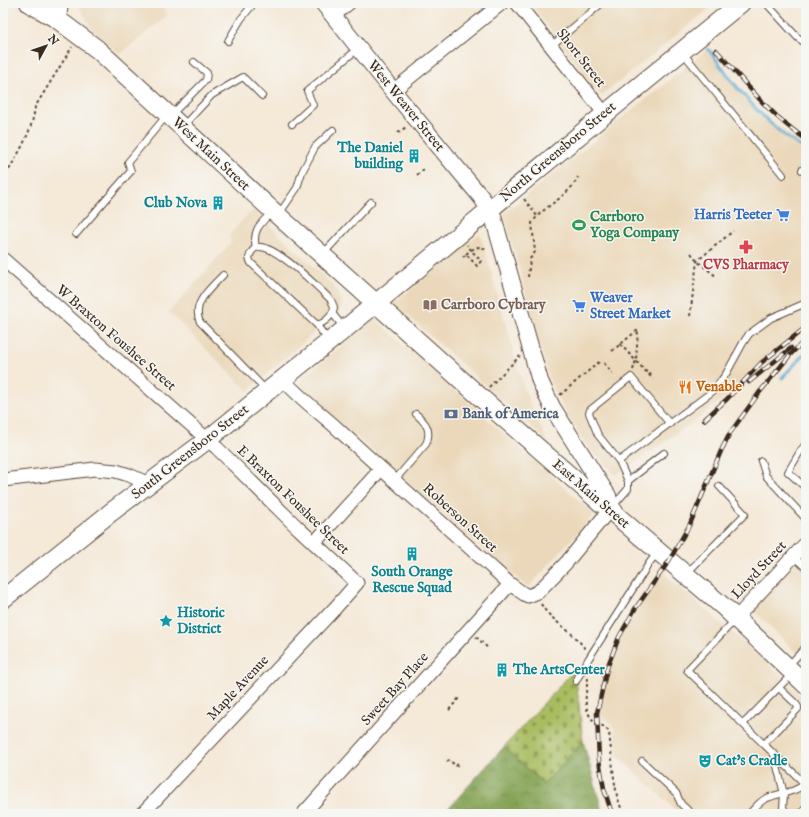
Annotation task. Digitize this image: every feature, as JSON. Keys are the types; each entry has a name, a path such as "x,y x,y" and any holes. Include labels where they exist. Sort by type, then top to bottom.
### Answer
{"main road":[{"name":"West Main Street","path":"29,3 58,11 97,50 376,303"},
{"name":"North Greensboro Street","path":"376,303 741,3"},
{"name":"South Greensboro Street","path":"3,600 110,513 207,440 376,303"},
{"name":"East Main Street","path":"376,303 601,503 611,508 654,557 685,575 736,618 806,685"}],"street":[{"name":"West Weaver Street","path":"323,3 489,209 494,220 540,381 552,407 608,496 611,508"},
{"path":"333,16 349,3"},
{"path":"393,91 502,3"},
{"name":"Short Street","path":"517,3 605,114"},
{"name":"W Braxton Foushee Street","path":"3,259 207,440"},
{"name":"Roberson Street","path":"283,379 291,388 510,584 528,596 536,594"},
{"name":"E Braxton Foushee Street","path":"207,440 357,583"},
{"path":"3,480 95,469 130,474 149,484"},
{"path":"314,543 381,469"},
{"path":"536,594 566,563 611,508"},
{"name":"Lloyd Street","path":"736,618 806,543"},
{"name":"Maple Avenue","path":"142,814 357,583"},
{"name":"Sweet Bay Place","path":"303,814 510,584"}],"lane":[{"path":"228,41 241,19 254,3"},
{"path":"551,46 602,3"},
{"path":"766,3 797,37 806,44"},
{"path":"292,124 312,105 307,91 359,48"},
{"path":"682,51 783,175"},
{"path":"76,234 131,171 128,162 173,119 206,80 207,73 194,62"},
{"path":"173,119 243,77 262,96"},
{"path":"256,248 254,236 258,227 275,213 297,188 302,172 315,147 333,130"},
{"path":"322,255 371,202"},
{"path":"316,324 321,323 332,313 334,307 331,300 292,264 262,247 256,248 249,258 251,263 316,324 330,341"},
{"path":"223,275 201,300 197,310 198,319 268,391"},
{"path":"619,461 713,391 726,374 749,334 771,318 806,303"},
{"path":"332,313 345,329"},
{"path":"611,508 628,488 628,481 619,461 598,435 590,412 631,376 670,424"},
{"path":"394,481 426,444 428,438 426,423 416,414"},
{"path":"806,444 800,450 788,472 806,488"},
{"path":"628,481 664,453"},
{"path":"761,461 766,476 806,519"},
{"path":"685,575 745,514 719,486"},
{"path":"793,556 806,568"},
{"path":"576,681 589,658 654,557"},
{"path":"736,618 687,670 804,784 806,794"},
{"path":"743,724 779,688 806,647"},
{"path":"764,744 798,709 796,704 779,688"},
{"path":"774,754 784,794 783,808 788,814"},
{"path":"642,760 676,793 681,804 692,814"},
{"path":"749,814 764,800 784,794 804,784"},
{"path":"800,814 806,808"}],"path":[{"path":"3,180 24,144 34,117 35,108 73,44"},
{"path":"398,133 405,128"},
{"path":"417,175 424,169"},
{"path":"528,277 530,259 535,252 532,222 537,216 573,187 578,177"},
{"path":"521,196 537,216"},
{"path":"690,316 697,261 733,231"},
{"path":"463,257 471,250 478,247 488,249"},
{"path":"466,254 477,266 481,261 471,250"},
{"path":"691,253 697,261 717,276"},
{"path":"612,351 638,329 636,360 631,376"},
{"path":"620,344 653,379"},
{"path":"487,390 521,355"},
{"path":"556,399 599,362"},
{"path":"604,363 612,373"},
{"path":"649,375 653,372"},
{"path":"536,594 542,607 580,642 588,652 590,665 586,690 587,709 592,719 598,724 604,726 609,732 617,796 623,814"},
{"path":"474,635 489,649"},
{"path":"448,710 459,698"},
{"path":"447,762 450,760 456,766 458,764"}],"shaded area":[{"path":"78,3 160,3 168,15 120,54 92,30"},
{"path":"530,3 716,3 601,96"},
{"path":"707,50 735,87 758,111 786,133 806,145 806,324 754,368 727,395 699,418 616,475 589,448 567,416 551,384 504,213"},
{"path":"254,211 337,289 342,308 248,391 169,312 231,243 229,235 247,215"},
{"path":"480,233 524,389 547,441 394,303"},
{"path":"375,319 594,514 528,588 302,389 301,380 304,376"},
{"path":"801,557 806,562 806,662 752,609"},
{"path":"662,572 775,670 806,700 806,814 680,814 618,756 614,729 611,723 597,713 607,668 619,637 635,609"}],"green space":[{"path":"575,669 583,741 544,784 504,747"},
{"path":"583,741 603,814 443,814 504,747 544,784"}],"waterway":[{"path":"708,49 751,104 786,137 806,150"},
{"path":"782,378 806,352"},
{"path":"4,472 21,472"}],"railway":[{"path":"716,50 769,109 806,139"},
{"path":"704,420 727,399 761,363 806,327"},
{"path":"612,814 604,789 599,760 597,713 607,668 619,637 635,609 669,561 690,524 730,433 759,393 790,355 806,339"},
{"path":"749,382 791,348"}],"place":[{"name":"The Daniel building","path":"414,156"},
{"name":"Club Nova","path":"218,203"},
{"name":"Harris Teeter","path":"783,215"},
{"name":"Carrboro Yoga Company","path":"579,225"},
{"name":"CVS Pharmacy","path":"746,247"},
{"name":"Carrboro Cybrary","path":"430,305"},
{"name":"Weaver Street Market","path":"579,306"},
{"name":"Venable","path":"685,387"},
{"name":"Bank of America","path":"451,414"},
{"name":"South Orange Rescue Squad","path":"412,554"},
{"name":"Historic District","path":"166,621"},
{"name":"The ArtsCenter","path":"502,670"},
{"name":"Cat's Cradle","path":"705,761"}]}
